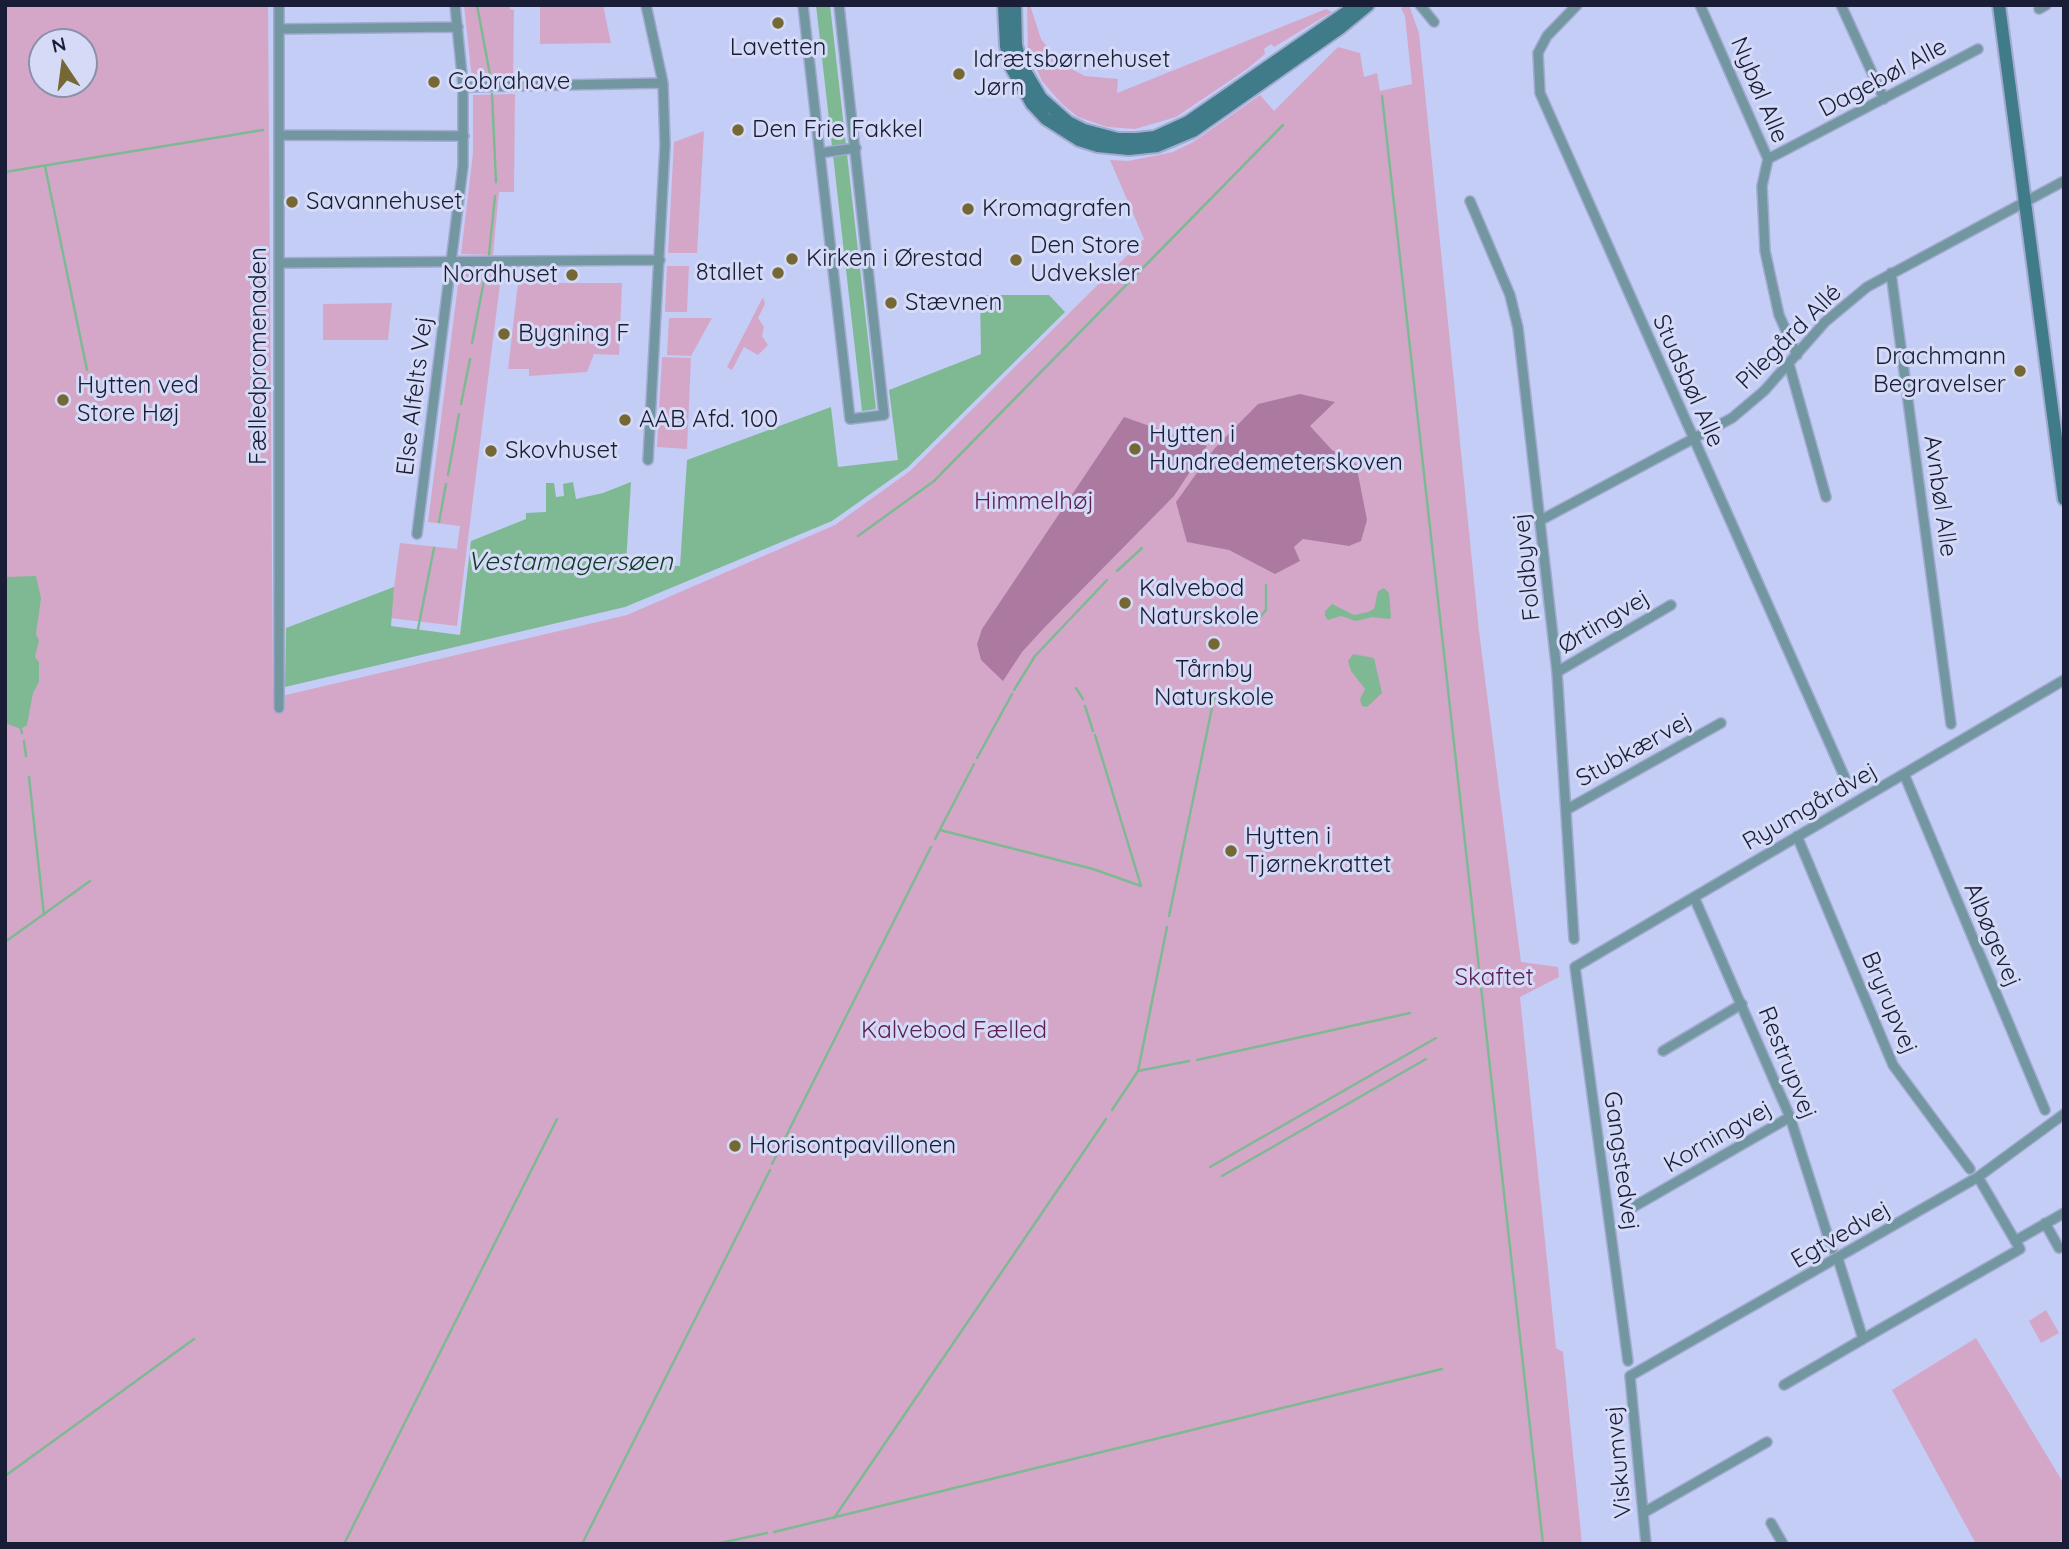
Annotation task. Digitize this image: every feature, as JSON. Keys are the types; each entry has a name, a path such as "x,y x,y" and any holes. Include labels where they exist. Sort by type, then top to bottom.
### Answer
{"street":[{"name":"Fælledpromenaden","path":"279,5 279,708"},
{"name":"Else Alfelts Vej","path":"417,534 452,262 464,136 463,87 455,5"},
{"path":"646,5 663,83 665,145 648,460"},
{"path":"803,5 824,152 850,419 884,415 839,5"},
{"path":"1004,5 1006,46 1011,67 1032,104 1062,131 1089,143 1118,149 1157,146 1193,131 1339,23 1357,5"},
{"path":"1015,5 1016,45 1021,64 1041,98 1068,122 1118,139 1155,136 1188,122 1368,5"},
{"path":"1420,5 1434,22"},
{"name":"Studsbøl Alle","path":"1577,5 1546,36 1538,53 1540,93 1845,778"},
{"name":"Nybøl Alle","path":"1700,5 1768,159 1762,186 1765,251 1779,315 1797,355"},
{"path":"1842,5 1884,99"},
{"path":"1998,5 2064,499"},
{"path":"278,29 458,27"},
{"name":"Dagebøl Alle","path":"1768,159 1978,49"},
{"path":"463,87 663,83"},
{"path":"279,135 464,136"},
{"path":"824,152 853,148"},
{"name":"Pilegård Allé","path":"1541,520 1694,441 1732,418 1797,355 1846,302 1891,273 2064,181"},
{"name":"Foldbyvej","path":"1470,201 1510,295 1518,328 1557,672 1574,939"},
{"path":"279,263 660,260"},
{"name":"Avnbøl Alle","path":"1891,273 1951,724"},
{"path":"1788,364 1826,497"},
{"name":"Ørtingvej","path":"1557,672 1671,605"},
{"name":"Ryumgårdvej","path":"1575,967 2064,680"},
{"name":"Stubkærvej","path":"1566,810 1721,723"},
{"name":"Albøgevej","path":"1904,774 2045,1110"},
{"name":"Bryrupvej","path":"1797,836 1893,1065 1970,1170"},
{"name":"Restrupvej","path":"1694,897 1790,1117 1832,1249"},
{"name":"Gangstedvej","path":"1575,967 1628,1361"},
{"path":"1663,1051 1742,1004"},
{"name":"Egtvedvej","path":"1630,1376 1978,1177 2064,1114"},
{"name":"Korningvej","path":"1628,1210 1790,1117"},
{"path":"1784,1385 2020,1249 1978,1177"},
{"path":"2015,1241 2064,1213"},
{"path":"2045,1223 2059,1248"},
{"path":"1838,1259 1863,1339"},
{"name":"Viskumvej","path":"1630,1376 1646,1544"},
{"path":"1643,1513 1767,1442"},
{"path":"1771,1523 1783,1544"}],"green space":[{"name":"Kalvebod Fælled","path":"5,5 268,5 273,698 627,615 835,525 910,471 1144,239 1110,160 1128,161 1173,152 1193,142 1260,95 1274,111 1338,47 1360,53 1364,77 1377,73 1380,91 1412,84 1405,16 1401,8 1409,5 1419,33 1479,631 1521,962 1558,967 1559,977 1520,997 1556,1348 1563,1352 1582,1544 5,1544"},
{"path":"464,5 510,5 510,9 514,10 513,78 472,79"},
{"path":"540,5 603,5 611,43 540,44"},
{"path":"1027,5 1030,5 1041,39 1060,63 1085,76 1118,79 1117,93 1326,9 1332,12 1274,47 1271,44 1264,49 1265,54 1247,69 1176,117 1135,129 1107,127 1078,117 1062,104 1042,81 1028,50"},
{"path":"515,94 514,192 499,192 493,255 461,254 473,153 473,95"},
{"path":"704,131 697,253 668,253 674,142"},
{"path":"667,266 689,266 687,312 665,312"},
{"path":"502,268 457,626 390,618 400,543 457,549 460,526 428,522 460,269"},
{"path":"518,283 622,283 619,355 594,354 587,372 529,376 529,369 508,369"},
{"path":"763,297 765,304 758,318 764,327 762,336 768,345 758,355 744,347 732,370 727,367"},
{"path":"392,303 388,340 323,340 323,304"},
{"path":"669,318 712,318 691,356 667,355"},
{"path":"662,357 691,358 687,449 657,447"},
{"path":"2046,1310 2059,1333 2041,1343 2029,1321"},
{"path":"1976,1338 2064,1484 2064,1539 2055,1544 1976,1544 1892,1390"}],"shaded area":[{"path":"1300,394 1335,402 1310,426 1332,450 1356,464 1367,520 1361,541 1349,546 1303,539 1294,547 1300,561 1275,574 1229,550 1187,542 1176,502 1214,449 1258,404"},
{"path":"1124,417 1207,446 1174,496 1044,628 1022,652 1003,681 981,660 977,644 982,629"}],"water":[{"path":"816,5 830,5 876,409 862,411"},
{"name":"Vestamagersøen","path":"980,295 1049,295 1065,312 907,468 832,521 625,607 285,687 286,628 394,587 391,626 460,635 471,541 526,519 526,513 546,512 546,483 554,483 556,497 564,496 563,484 573,482 576,499 603,493 631,482 626,564 680,566 687,460 831,407 838,467 898,460 889,390 981,354"},
{"path":"36,576 41,598 36,634 39,640 35,657 39,662 39,682 33,693 27,725 21,729 5,723 5,577"},
{"path":"1384,588 1389,593 1389,619 1372,617 1356,621 1341,616 1328,620 1325,616 1325,611 1332,604 1354,615 1368,612 1374,609 1378,591"},
{"path":"1353,654 1374,658 1382,693 1367,707 1362,706 1360,699 1365,689 1351,671 1348,661"}],"waterway":[{"path":"477,5 490,75"},
{"path":"492,94 496,182"},
{"path":"1382,96 1543,1544"},
{"path":"858,536 934,481 1283,125"},
{"path":"5,172 263,130"},
{"path":"45,166 87,370"},
{"path":"489,255 495,196"},
{"path":"472,343 486,270"},
{"path":"461,404 470,359"},
{"path":"448,475 459,414"},
{"path":"439,522 446,484"},
{"path":"418,629 434,548"},
{"path":"1117,571 1142,548"},
{"path":"1014,690 1035,656 1107,580"},
{"path":"1255,623 1266,610 1266,585"},
{"path":"1076,688 1083,699"},
{"path":"977,758 1012,694"},
{"path":"1169,916 1214,698"},
{"path":"1085,706 1093,731"},
{"path":"21,729 22,733"},
{"path":"1095,735 1141,886"},
{"path":"24,741 26,756"},
{"path":"935,839 974,764"},
{"path":"29,777 44,915"},
{"path":"940,830 1093,869 1141,886"},
{"path":"772,1164 931,847"},
{"path":"5,942 90,881"},
{"path":"1112,1110 1138,1071 1167,927"},
{"path":"1197,1060 1410,1013"},
{"path":"1210,1167 1436,1038"},
{"path":"1222,1176 1426,1059"},
{"path":"1138,1071 1189,1061"},
{"path":"344,1544 557,1119"},
{"path":"834,1518 1106,1119"},
{"path":"582,1544 770,1170"},
{"path":"5,1476 194,1339"},
{"path":"774,1532 1442,1369"},
{"path":"715,1544 767,1533"}],"place":[{"name":"Lavetten","path":"778,23"},
{"name":"Idrætsbørnehuset Jørn","path":"959,74"},
{"name":"Cobrahave","path":"434,82"},
{"name":"Den Frie Fakkel","path":"738,130"},
{"name":"Savannehuset","path":"292,202"},
{"name":"Kromagrafen","path":"968,209"},
{"name":"Kirken i Ørestad","path":"792,259"},
{"name":"Den Store Udveksler","path":"1016,260"},
{"name":"8tallet","path":"778,273"},
{"name":"Nordhuset","path":"572,275"},
{"name":"Stævnen","path":"891,303"},
{"name":"Bygning F","path":"504,334"},
{"name":"Drachmann Begravelser","path":"2020,371"},
{"name":"Hytten ved Store Høj","path":"63,400"},
{"name":"AAB Afd. 100","path":"625,420"},
{"name":"Hytten i Hundredemeterskoven","path":"1135,449"},
{"name":"Skovhuset","path":"491,451"},
{"name":"Kalvebod Naturskole","path":"1125,603"},
{"name":"Tårnby Naturskole","path":"1214,644"},
{"name":"Hytten i Tjørnekrattet","path":"1231,851"},
{"name":"Horisontpavillonen","path":"735,1146"}],"park label":[{"name":"Himmelhøj","path":"1034,502"},
{"name":"Skaftet","path":"1494,978"}]}
